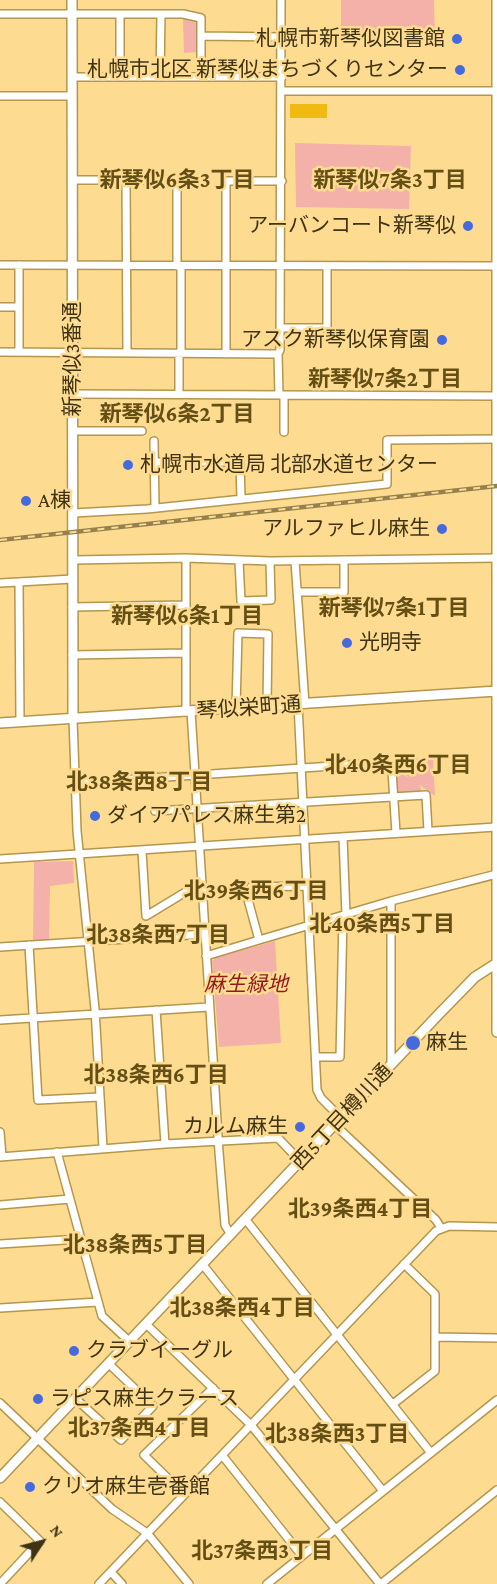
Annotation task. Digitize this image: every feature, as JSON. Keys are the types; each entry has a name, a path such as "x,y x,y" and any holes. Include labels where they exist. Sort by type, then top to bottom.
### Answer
{"street":[{"name":"新琴似3番通","path":"72,0 73,719"},
{"path":"281,0 282,266 280,272 281,328 278,354 284,432"},
{"path":"497,0 497,1032"},
{"path":"0,14 183,14 201,18 201,77"},
{"path":"120,15 120,77"},
{"path":"160,77 161,15"},
{"path":"202,36 281,37"},
{"path":"72,77 282,77"},
{"path":"282,91 496,91"},
{"path":"0,96 72,96"},
{"path":"73,180 177,180 179,394"},
{"path":"126,180 127,353"},
{"path":"226,354 226,181 282,181"},
{"path":"0,265 497,266"},
{"path":"19,265 19,351"},
{"path":"281,328 327,328 327,267"},
{"path":"0,307 20,307"},
{"path":"0,351 278,354"},
{"path":"74,394 497,396"},
{"path":"74,431 142,431"},
{"path":"74,513 155,508 387,484 387,440 496,439"},
{"path":"154,441 155,508"},
{"path":"155,462 240,462 241,499"},
{"path":"74,560 186,558 295,561 497,558"},
{"path":"186,558 185,653 200,847 218,1140 225,1225 231,1235"},
{"path":"297,592 344,592 345,560"},
{"path":"239,561 241,600 271,600 270,561"},
{"path":"295,561 301,704 301,769 317,1090 338,1122 436,1220 441,1228"},
{"path":"0,583 74,579"},
{"path":"19,582 20,722"},
{"path":"72,607 185,605"},
{"path":"236,708 238,633 268,634 267,706"},
{"path":"72,655 185,653"},
{"name":"琴似栄町通","path":"0,723 497,691"},
{"path":"73,719 79,855 95,1014 103,1148"},
{"path":"75,783 378,763 392,771 396,833"},
{"path":"155,811 426,795 428,831"},
{"path":"0,859 496,827"},
{"path":"316,1057 340,1057 344,915 343,837"},
{"path":"142,851 146,916 202,882"},
{"path":"206,956 391,901 497,874"},
{"path":"259,940 247,896 251,888 308,886"},
{"path":"391,901 392,1065"},
{"path":"0,947 205,934"},
{"path":"29,945 38,1100 100,1097"},
{"name":"西5丁目樽川通","path":"0,1479 475,978 497,964"},
{"path":"0,1020 209,1007"},
{"path":"156,1010 165,1144"},
{"path":"0,1132 1,1156 218,1140 223,1142 278,1138 301,1162"},
{"path":"57,1152 102,1316 129,1342"},
{"path":"0,1205 70,1199"},
{"path":"246,1220 431,1453"},
{"path":"99,1584 441,1228 449,1226 497,1227"},
{"path":"0,1244 81,1239"},
{"path":"393,1404 435,1371 435,1294 404,1264"},
{"path":"203,1265 383,1491"},
{"path":"0,1308 98,1302"},
{"path":"146,1324 251,1425 381,1584 497,1490"},
{"path":"435,1337 497,1338"},
{"path":"76,1399 121,1440 153,1406 108,1364"},
{"path":"184,1494 144,1455 213,1388"},
{"path":"267,1584 497,1400"},
{"path":"0,1403 112,1509 147,1533 189,1584"},
{"path":"222,1455 302,1556"},
{"path":"0,1502 40,1541 0,1584"},
{"path":"111,1572 122,1584"}],"green space":[{"path":"341,0 434,0 435,39 341,40"},
{"path":"183,18 198,21 199,52 184,53"},
{"path":"295,143 411,146 409,209 296,207"},
{"path":"433,757 435,796 420,785 421,791 396,793 395,770 411,779 397,769 409,759"},
{"path":"73,861 74,883 50,886 49,940 33,940 34,862"},
{"name":"麻生緑地","path":"275,941 281,1043 219,1047 212,961 215,958"}],"shaded area":[{"path":"290,104 327,104 327,118 290,118"}],"railway":[{"path":"0,540 497,486"}],"place":[{"name":"札幌市新琴似図書館","path":"457,39"},
{"name":"札幌市北区 新琴似まちづくりセンター","path":"460,70"},
{"name":"アーバンコート新琴似","path":"468,226"},
{"name":"アスク新琴似保育園","path":"442,340"},
{"name":"札幌市水道局 北部水道センター","path":"128,465"},
{"name":"A棟","path":"26,501"},
{"name":"アルファヒル麻生","path":"442,529"},
{"name":"光明寺","path":"347,643"},
{"name":"ダイアパレス麻生第2","path":"95,816"},
{"name":"麻生","path":"413,1043"},
{"name":"カルム麻生","path":"300,1127"},
{"name":"クラブイーグル","path":"74,1351"},
{"name":"ラピス麻生クラース","path":"38,1399"},
{"name":"クリオ麻生壱番館","path":"30,1487"}],"district":[{"name":"新琴似6条3丁目","path":"177,180"},
{"name":"新琴似7条3丁目","path":"390,180"},
{"name":"新琴似7条2丁目","path":"385,379"},
{"name":"新琴似6条2丁目","path":"177,414"},
{"name":"新琴似7条1丁目","path":"394,608"},
{"name":"新琴似6条1丁目","path":"187,616"},
{"name":"北40条西6丁目","path":"398,765"},
{"name":"北38条西8丁目","path":"139,782"},
{"name":"北39条西6丁目","path":"256,891"},
{"name":"北40条西5丁目","path":"382,924"},
{"name":"北38条西7丁目","path":"158,935"},
{"name":"北38条西6丁目","path":"156,1075"},
{"name":"北39条西4丁目","path":"360,1209"},
{"name":"北38条西5丁目","path":"135,1245"},
{"name":"北38条西4丁目","path":"242,1308"},
{"name":"北37条西4丁目","path":"139,1428"},
{"name":"北38条西3丁目","path":"337,1434"},
{"name":"北37条西3丁目","path":"262,1551"}]}
